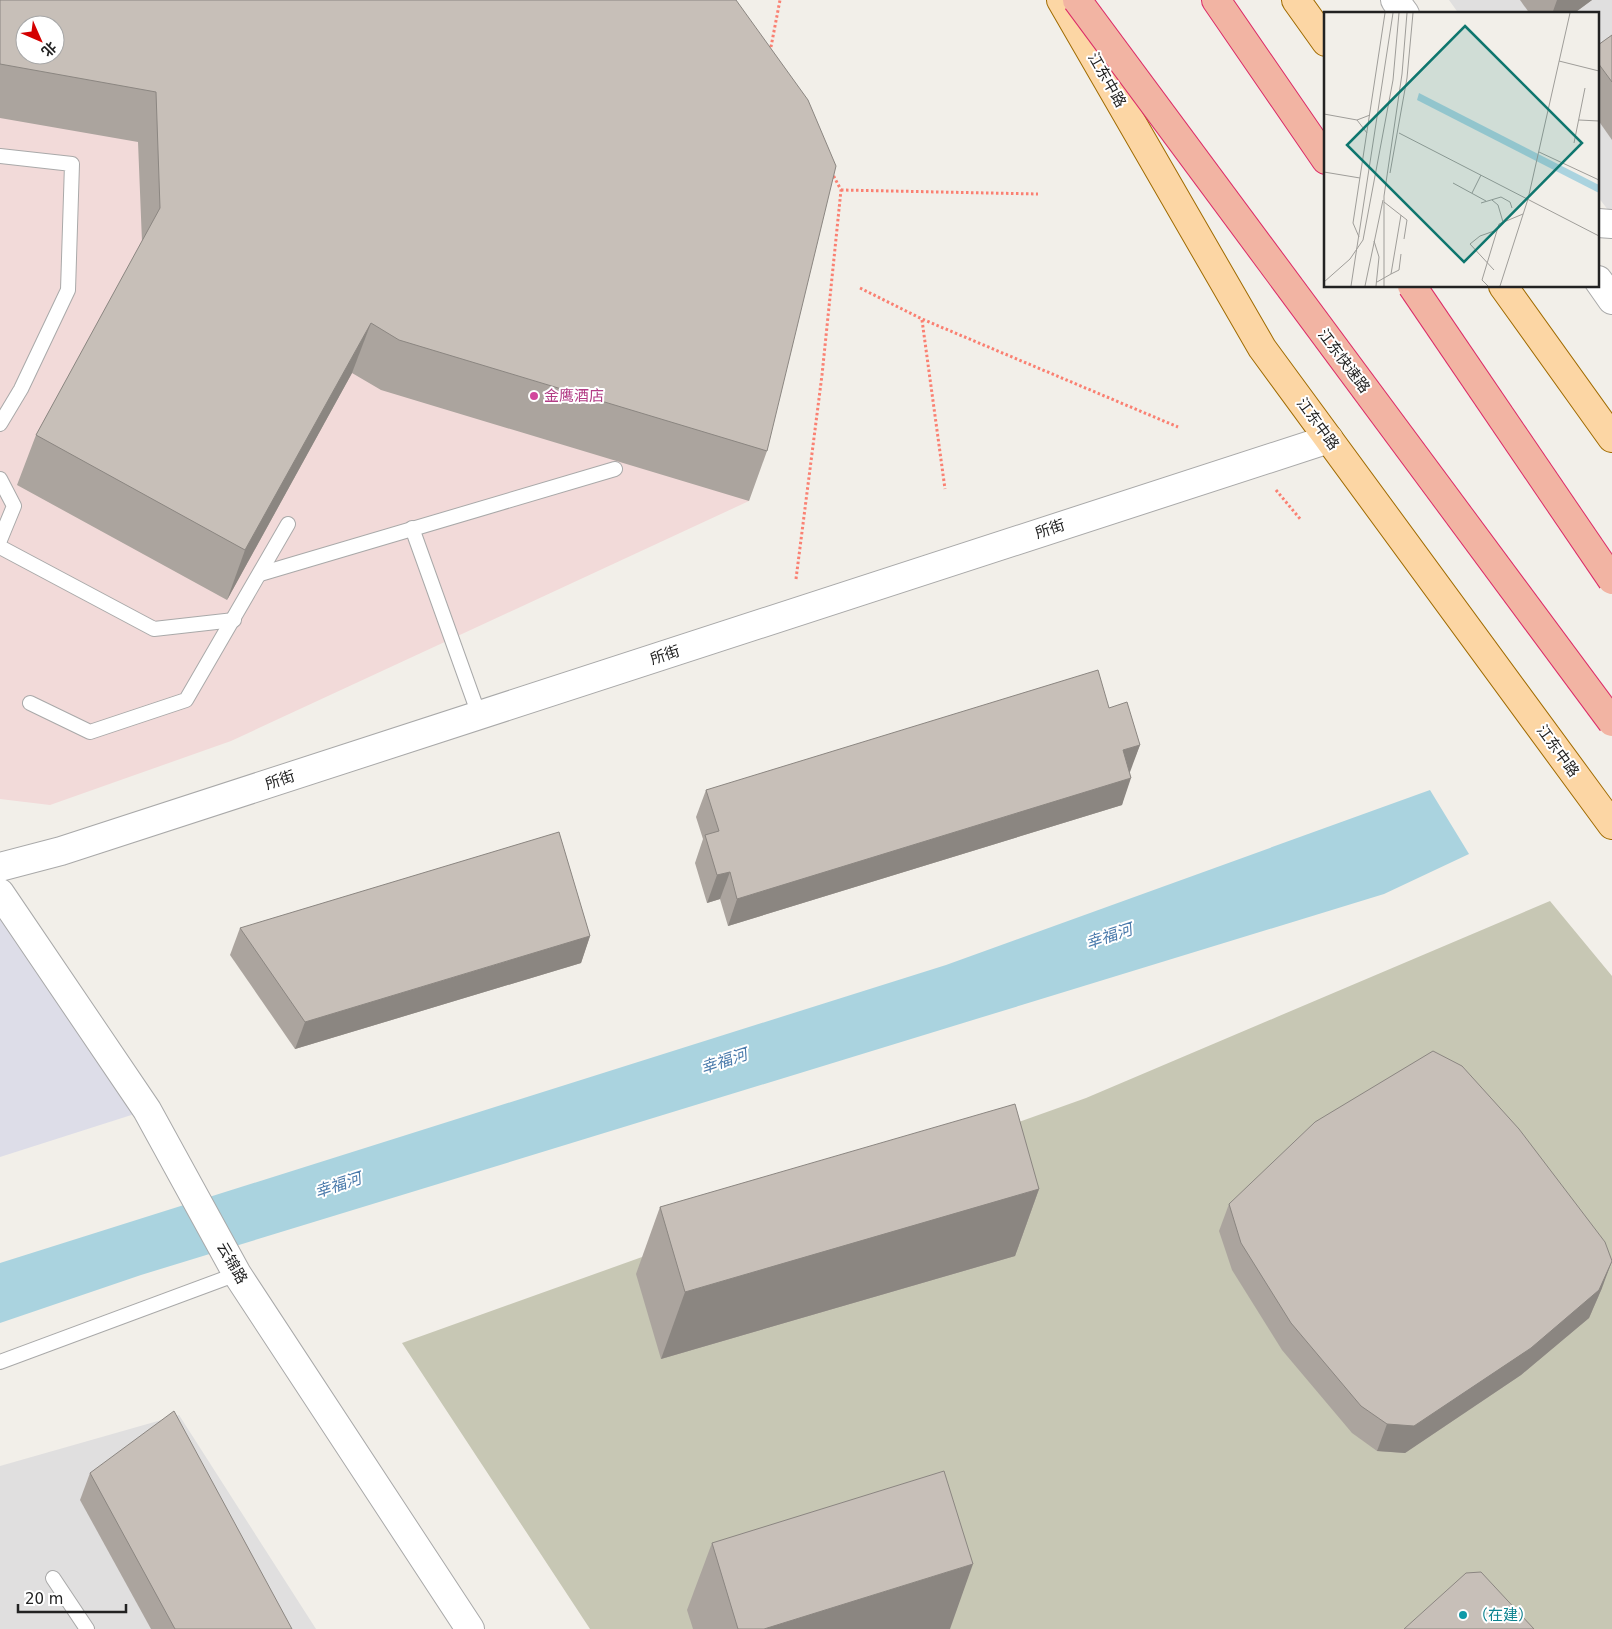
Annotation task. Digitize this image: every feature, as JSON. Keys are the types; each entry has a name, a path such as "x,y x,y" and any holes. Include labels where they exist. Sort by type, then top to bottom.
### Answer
{"highway":[{"name":"江东快速路","path":"1077,0 1612,722"},
{"path":"1216,0 1324,157"},
{"path":"1413,288 1612,580"}],"main road":[{"name":"江东中路","path":"1061,0 1262,348 1612,825"},
{"path":"1296,0 1324,39"},
{"path":"1504,288 1612,438"}],"street":[{"path":"1395,0 1404,12"},
{"path":"1600,283 1612,300"},
{"name":"所街","path":"0,867 61,850 1329,439"},
{"name":"云锦路","path":"0,893 146,1110 237,1274 470,1629"}],"lane":[{"path":"0,156 72,164 68,290 21,389 0,424"},
{"path":"260,574 615,469"},
{"path":"0,479 14,506 0,540"},
{"path":"30,703 90,732 186,700 288,524"},
{"path":"412,528 479,715"},
{"path":"0,547 154,629 234,620"},
{"path":"0,1362 237,1274"},
{"path":"53,1578 87,1629"}],"path":[{"path":"763,50 769,58 780,0"},
{"path":"792,614 822,375 841,190 828,165"},
{"path":"841,190 1038,194"},
{"path":"860,288 922,319 1178,428"},
{"path":"922,319 945,489"}],"shaded area":[{"path":"0,0 57,15 15,15 15,65 65,65 65,17 818,216 749,501 231,741 50,805 0,799"},
{"path":"1449,0 1612,0 1612,215 1600,200 1600,12 1458,12"},
{"path":"0,893 147,1110 0,1157"},
{"path":"1550,901 1612,976 1612,1629 590,1629 402,1343 1086,1098"},
{"path":"179,1415 316,1629 0,1629 0,1466"}],"water":[{"name":"幸福河","path":"1430,790 1469,854 1384,894 141,1275 0,1323 0,1263 946,965"}],"building":[{"path":"0,0 736,0 808,100 836,166 767,451 399,340 371,323 245,550 36,435 160,208 156,92 0,64"},
{"path":"1612,35 1612,82 1600,66 1600,44"},
{"path":"1098,670 1109,708 1127,702 1140,745 1123,750 1131,778 737,899 730,872 717,875 705,835 719,831 706,790"},
{"path":"559,832 590,936 305,1022 240,928"},
{"path":"1433,1051 1462,1066 1519,1129 1605,1242 1612,1261 1599,1290 1531,1348 1414,1426 1387,1424 1361,1406 1291,1323 1241,1243 1229,1204 1315,1122"},
{"path":"1015,1104 1039,1189 685,1292 660,1207"},
{"path":"174,1411 292,1629 175,1629 90,1473"},
{"path":"944,1471 973,1564 764,1629 738,1629 712,1543"},
{"path":"1481,1572 1534,1629 1404,1629 1466,1573"}],"place":[{"name":"金鹰酒店","path":"534,396"},
{"name":"（在建）","path":"1463,1615"}]}
